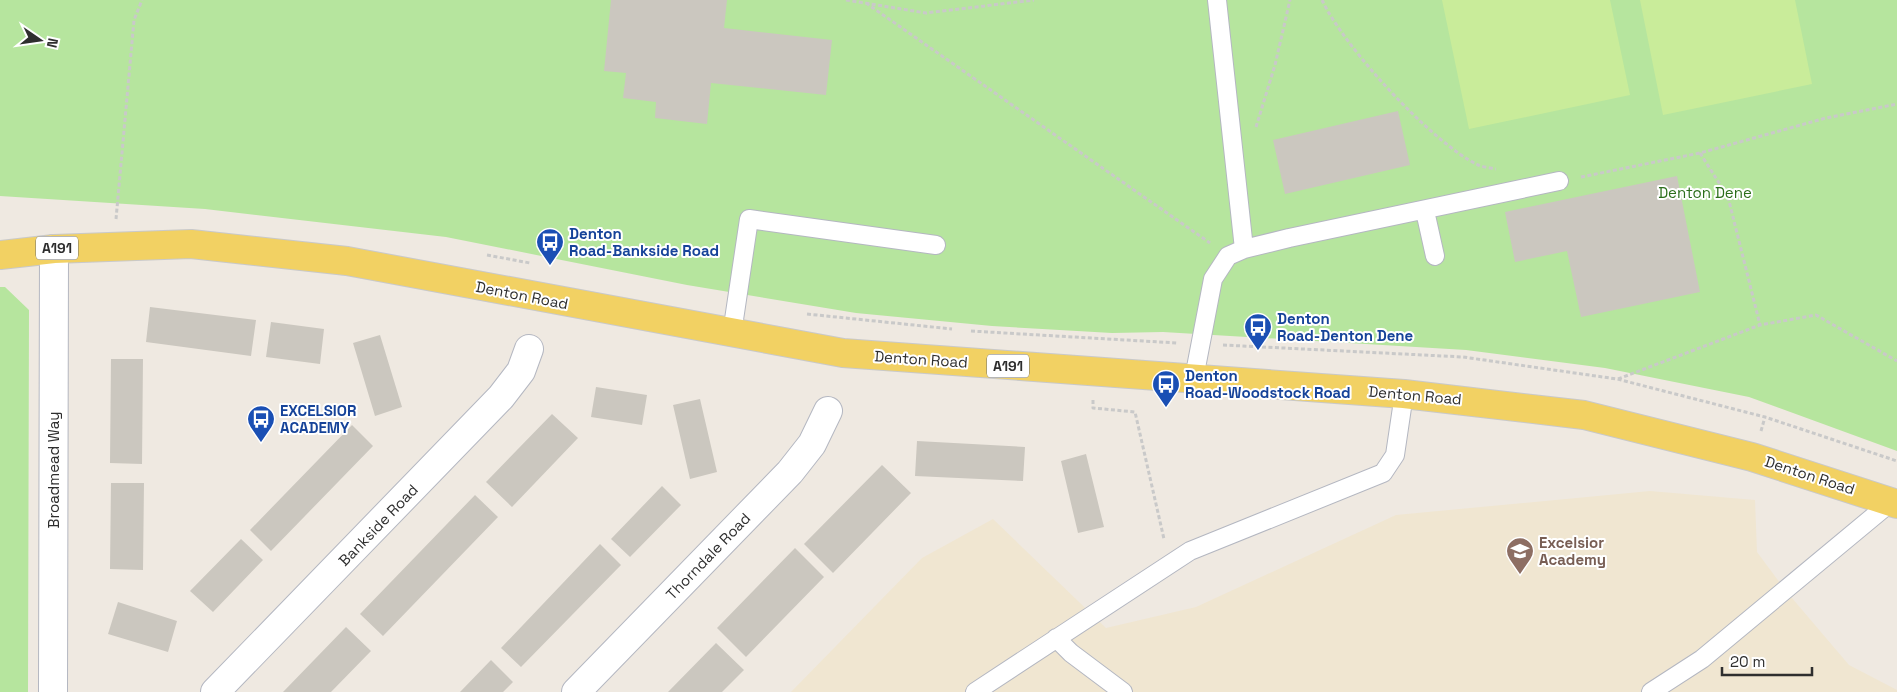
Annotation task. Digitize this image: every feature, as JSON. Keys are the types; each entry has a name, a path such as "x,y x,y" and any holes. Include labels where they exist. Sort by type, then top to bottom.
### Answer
{"main road":[{"name":"Denton Road","path":"0,255 54,249 112,229 191,244 347,261 843,354 1404,394 1584,415 1752,456 1894,503"}],"street":[{"name":"Broadmead Way","path":"53,692 54,249"},
{"name":"Bankside Road","path":"215,692 501,397 521,371 529,349"},
{"name":"Thorndale Road","path":"576,692 790,472 812,444 828,411"}],"lane":[{"path":"1217,0 1244,249"},
{"path":"1194,378 1213,279 1228,256 1244,249 1559,181"},
{"path":"1424,211 1435,256"},
{"path":"732,333 750,219 936,245"},
{"path":"974,692 1190,552 1382,473 1395,455 1404,394"},
{"path":"1651,692 1702,659 1894,503"},
{"path":"1056,638 1071,653 1123,692"}],"path":[{"path":"112,229 134,20 142,0"},
{"path":"846,0 926,13 1034,0"},
{"path":"1322,0 1365,64 1435,136 1478,165 1506,170"},
{"path":"866,3 1228,256"},
{"path":"1559,181 1700,153 1826,118 1897,104"},
{"path":"1700,153 1728,197 1760,325"},
{"path":"112,229 124,220"},
{"path":"481,254 535,264"},
{"path":"806,314 957,330"},
{"path":"1617,379 1760,325 1816,316 1897,361"},
{"path":"966,330 1463,357 1617,379 1765,417 1897,461"},
{"path":"1135,412 1170,564"}],"shaded area":[{"name":"Excelsior Academy","path":"1650,491 1755,500 1757,552 1786,591 1849,665 1897,690 1897,692 791,692 922,558 993,519 1106,628 1196,607 1396,515"}],"green space":[{"name":"Denton Dene","path":"0,0 1897,0 1897,451 1749,397 1605,368 1466,350 1163,332 1112,333 992,326 856,313 687,285 446,237 205,209 0,196"},
{"path":"1442,0 1610,0 1630,95 1469,129"},
{"path":"1640,0 1795,0 1812,84 1663,115"},
{"path":"0,287 5,287 29,310 28,692 0,692"}],"building":[{"path":"611,0 727,0 724,28 832,40 826,95 711,83 707,124 655,118 656,102 623,98 626,73 604,71"},
{"path":"1398,111 1410,165 1285,194 1273,140"},
{"path":"1677,176 1700,292 1581,317 1567,251 1515,262 1505,212"},
{"path":"150,307 256,320 251,356 146,342"},
{"path":"271,322 324,329 320,364 266,357"},
{"path":"380,335 402,407 375,416 353,343"},
{"path":"111,359 143,359 142,464 110,463"},
{"path":"596,387 647,395 642,425 591,417"},
{"path":"700,399 717,472 690,479 673,405"},
{"path":"552,414 578,438 512,507 486,482"},
{"path":"352,425 373,446 271,551 250,530"},
{"path":"917,441 1025,447 1023,481 915,476"},
{"path":"1086,454 1104,527 1078,533 1061,461"},
{"path":"882,465 911,493 833,573 804,544"},
{"path":"111,483 144,483 143,570 110,569"},
{"path":"662,486 681,505 630,557 611,539"},
{"path":"475,495 498,517 383,636 360,614"},
{"path":"241,539 263,560 213,612 190,591"},
{"path":"600,544 621,565 521,667 501,648"},
{"path":"795,548 824,577 746,657 717,628"},
{"path":"118,602 177,621 168,652 108,634"},
{"path":"346,627 371,651 331,692 283,692"},
{"path":"716,643 744,670 722,692 668,692"},
{"path":"491,660 513,682 503,692 460,692"}],"place":[{"name":"Denton Road-Bankside Road","path":"550,266"},
{"name":"Denton Road-Denton Dene","path":"1258,351"},
{"name":"Denton Road-Woodstock Road","path":"1166,408"},
{"name":"EXCELSIOR ACADEMY","path":"261,443"},
{"name":"Excelsior Academy","path":"1520,575"}]}
